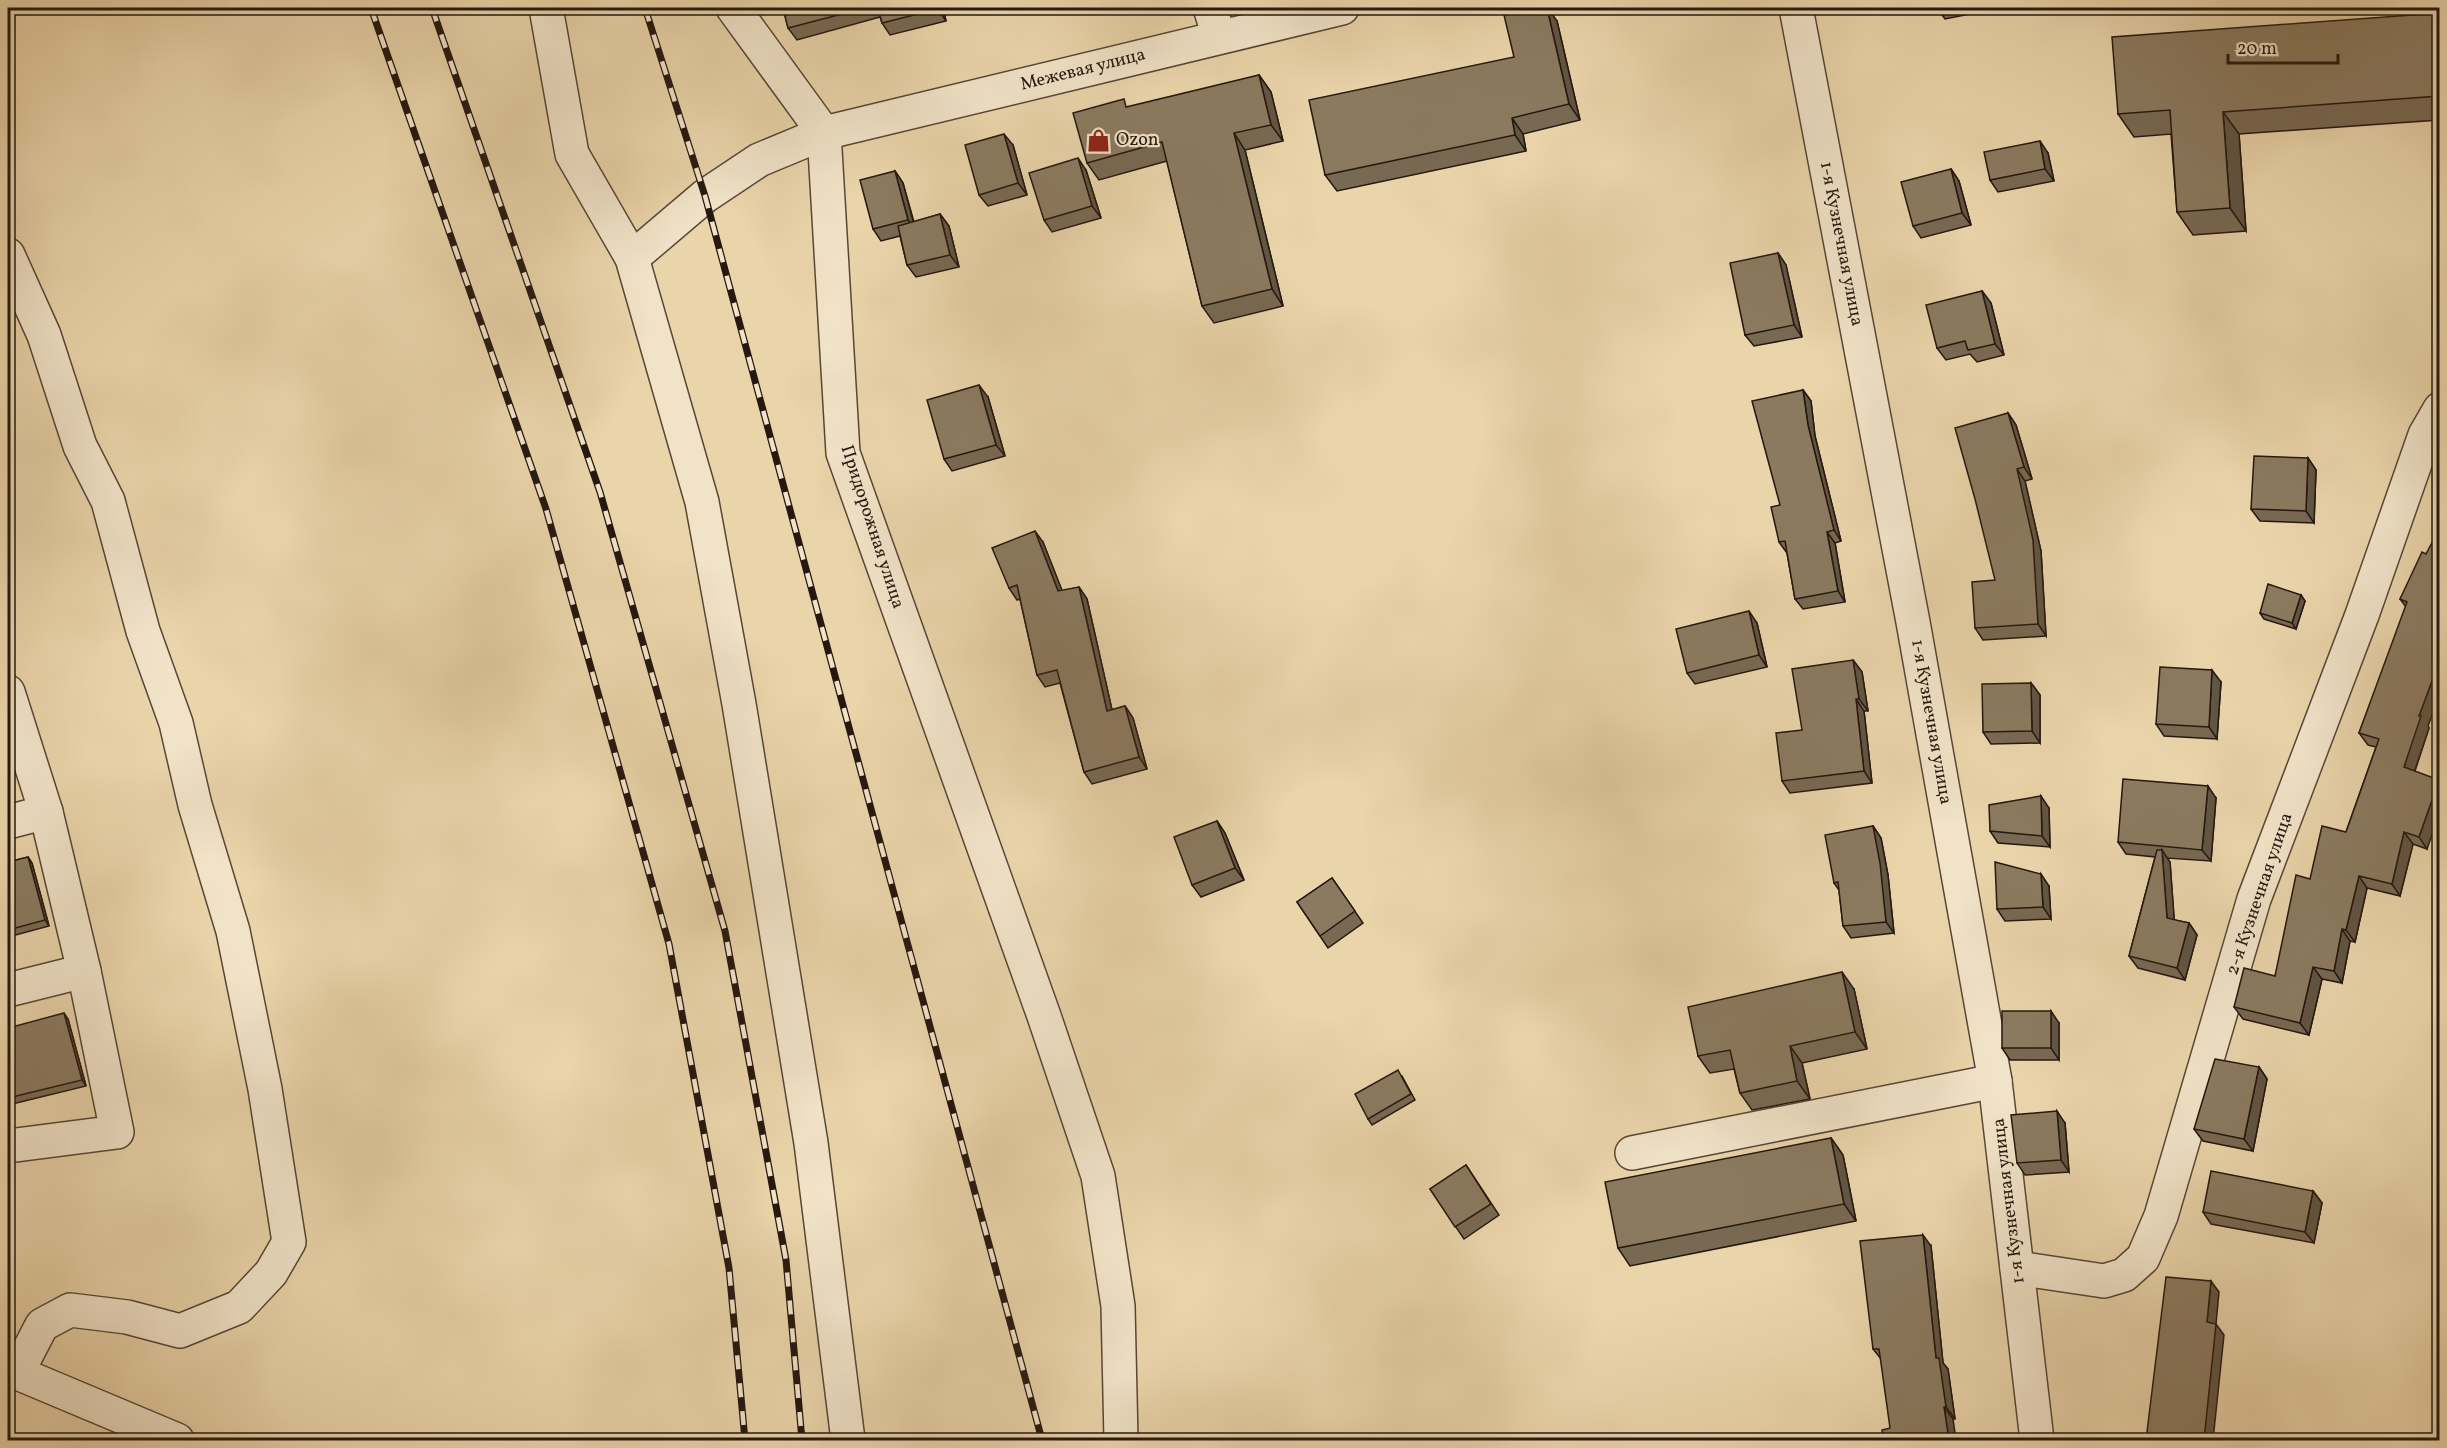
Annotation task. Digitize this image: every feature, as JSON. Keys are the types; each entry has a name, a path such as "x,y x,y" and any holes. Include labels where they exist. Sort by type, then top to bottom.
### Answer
{"street":[{"path":"546,8 572,154 632,258 702,502 737,693 811,1143 848,1440"},
{"path":"733,8 824,133"},
{"name":"Межевая улица","path":"632,258 705,196 759,160 824,133 1214,22 1342,8"},
{"name":"1-я Кузнечная улица","path":"1796,8 1910,610 1995,1081 2037,1440"},
{"name":"Придорожная улица","path":"824,133 843,453 1044,1016 1098,1176 1118,1306 1121,1440"},
{"path":"8,255 44,335 80,446 108,501 143,631 176,723 195,806 233,931 265,1089 289,1242 271,1273 239,1307 180,1331 126,1317 70,1310 42,1325 12,1371 177,1440"},
{"name":"2-я Кузнечная улица","path":"2017,1268 2104,1281 2124,1275 2143,1258 2161,1216 2254,899 2362,615 2425,435 2439,409"},
{"path":"8,692 46,812 84,971 117,1131 8,1146"},
{"path":"8,822 46,812"},
{"path":"8,990 84,971"},
{"path":"1632,1154 1995,1081"}],"building":[{"path":"783,8 865,8 788,28"},
{"path":"878,8 938,8 938,9 882,23"},
{"path":"1547,8 1569,104 1512,118 1515,135 1325,175 1309,100 1514,57 1504,15"},
{"path":"2439,13 2439,96 2223,112 2230,208 2177,212 2170,110 2118,114 2112,37"},
{"path":"1259,75 1271,125 1234,133 1272,289 1202,306 1162,142 1087,163 1073,113 1124,99 1126,107"},
{"path":"1004,134 1018,183 979,195 965,145"},
{"path":"2040,141 2045,169 1990,180 1984,152"},
{"path":"1078,158 1092,206 1044,220 1029,173"},
{"path":"1951,169 1962,213 1913,226 1901,182"},
{"path":"895,171 908,220 873,229 860,180"},
{"path":"940,214 950,255 907,265 898,226"},
{"path":"1778,253 1794,325 1745,335 1730,263"},
{"path":"1982,291 1995,344 1968,350 1965,341 1937,348 1926,305"},
{"path":"979,385 996,445 944,459 927,400"},
{"path":"1803,390 1808,425 1834,530 1827,532 1838,591 1795,599 1785,541 1779,542 1771,507 1780,505 1752,401"},
{"path":"2008,413 2024,467 2017,469 2033,540 2038,624 1975,628 1972,582 1995,580 1955,428"},
{"path":"2254,456 2308,458 2306,511 2251,509"},
{"path":"2439,529 2439,662 2419,716 2421,716 2404,767 2439,780 2419,837 2404,832 2392,884 2359,876 2346,930 2342,929 2334,971 2313,967 2300,1023 2234,1007 2244,968 2275,976 2296,875 2310,879 2322,826 2346,832 2379,739 2359,733 2407,602 2400,599 2422,552 2426,554"},
{"path":"1035,531 1058,591 1079,587 1107,711 1125,706 1139,757 1084,772 1057,670 1037,675 1017,585 1009,588 992,548"},
{"path":"2268,584 2301,595 2292,623 2260,613"},
{"path":"1749,611 1759,655 1687,673 1676,629"},
{"path":"1853,660 1859,699 1856,699 1864,771 1782,781 1776,733 1802,730 1792,669"},
{"path":"2160,667 2212,670 2209,727 2156,724"},
{"path":"2031,683 2032,731 1983,732 1982,684"},
{"path":"2123,779 2208,786 2202,850 2118,842"},
{"path":"2041,796 2042,836 1990,831 1989,805"},
{"path":"1217,821 1235,868 1192,885 1174,837"},
{"path":"1873,826 1880,863 1886,922 1843,926 1838,882 1834,883 1825,835"},
{"path":"2157,850 2162,850 2167,918 2189,923 2177,968 2129,956"},
{"path":"28,857 45,920 8,930 8,862"},
{"path":"1995,862 2041,874 2043,907 1997,909"},
{"path":"1332,878 1355,911 1320,936 1297,902"},
{"path":"1842,972 1855,1032 1790,1046 1797,1081 1740,1093 1730,1050 1698,1056 1688,1007"},
{"path":"2002,1011 2051,1011 2051,1048 2002,1048"},
{"path":"64,1013 82,1080 8,1098 8,1028"},
{"path":"2215,1059 2259,1067 2244,1139 2194,1129"},
{"path":"1398,1070 1411,1094 1368,1119 1355,1094"},
{"path":"2057,1111 2061,1160 2017,1163 2011,1115"},
{"path":"1831,1138 1844,1204 1618,1248 1605,1182"},
{"path":"1466,1165 1491,1204 1455,1227 1430,1189"},
{"path":"2211,1171 2313,1191 2305,1232 2203,1212"},
{"path":"1923,1235 1936,1358 1939,1358 1949,1440 1883,1440 1882,1430 1890,1428 1879,1349 1873,1349 1860,1241"},
{"path":"2166,1277 2211,1281 2207,1322 2216,1324 2204,1440 2146,1440"},
{"path":"1653,1435 1655,1440 1634,1440"}],"railway":[{"path":"371,8 546,509 669,944 729,1268 745,1440"},
{"path":"432,8 600,492 725,931 786,1260 802,1440"},
{"path":"645,8 705,196 1042,1440"}],"place":[{"name":"Ozon","path":"1098,140"}]}
